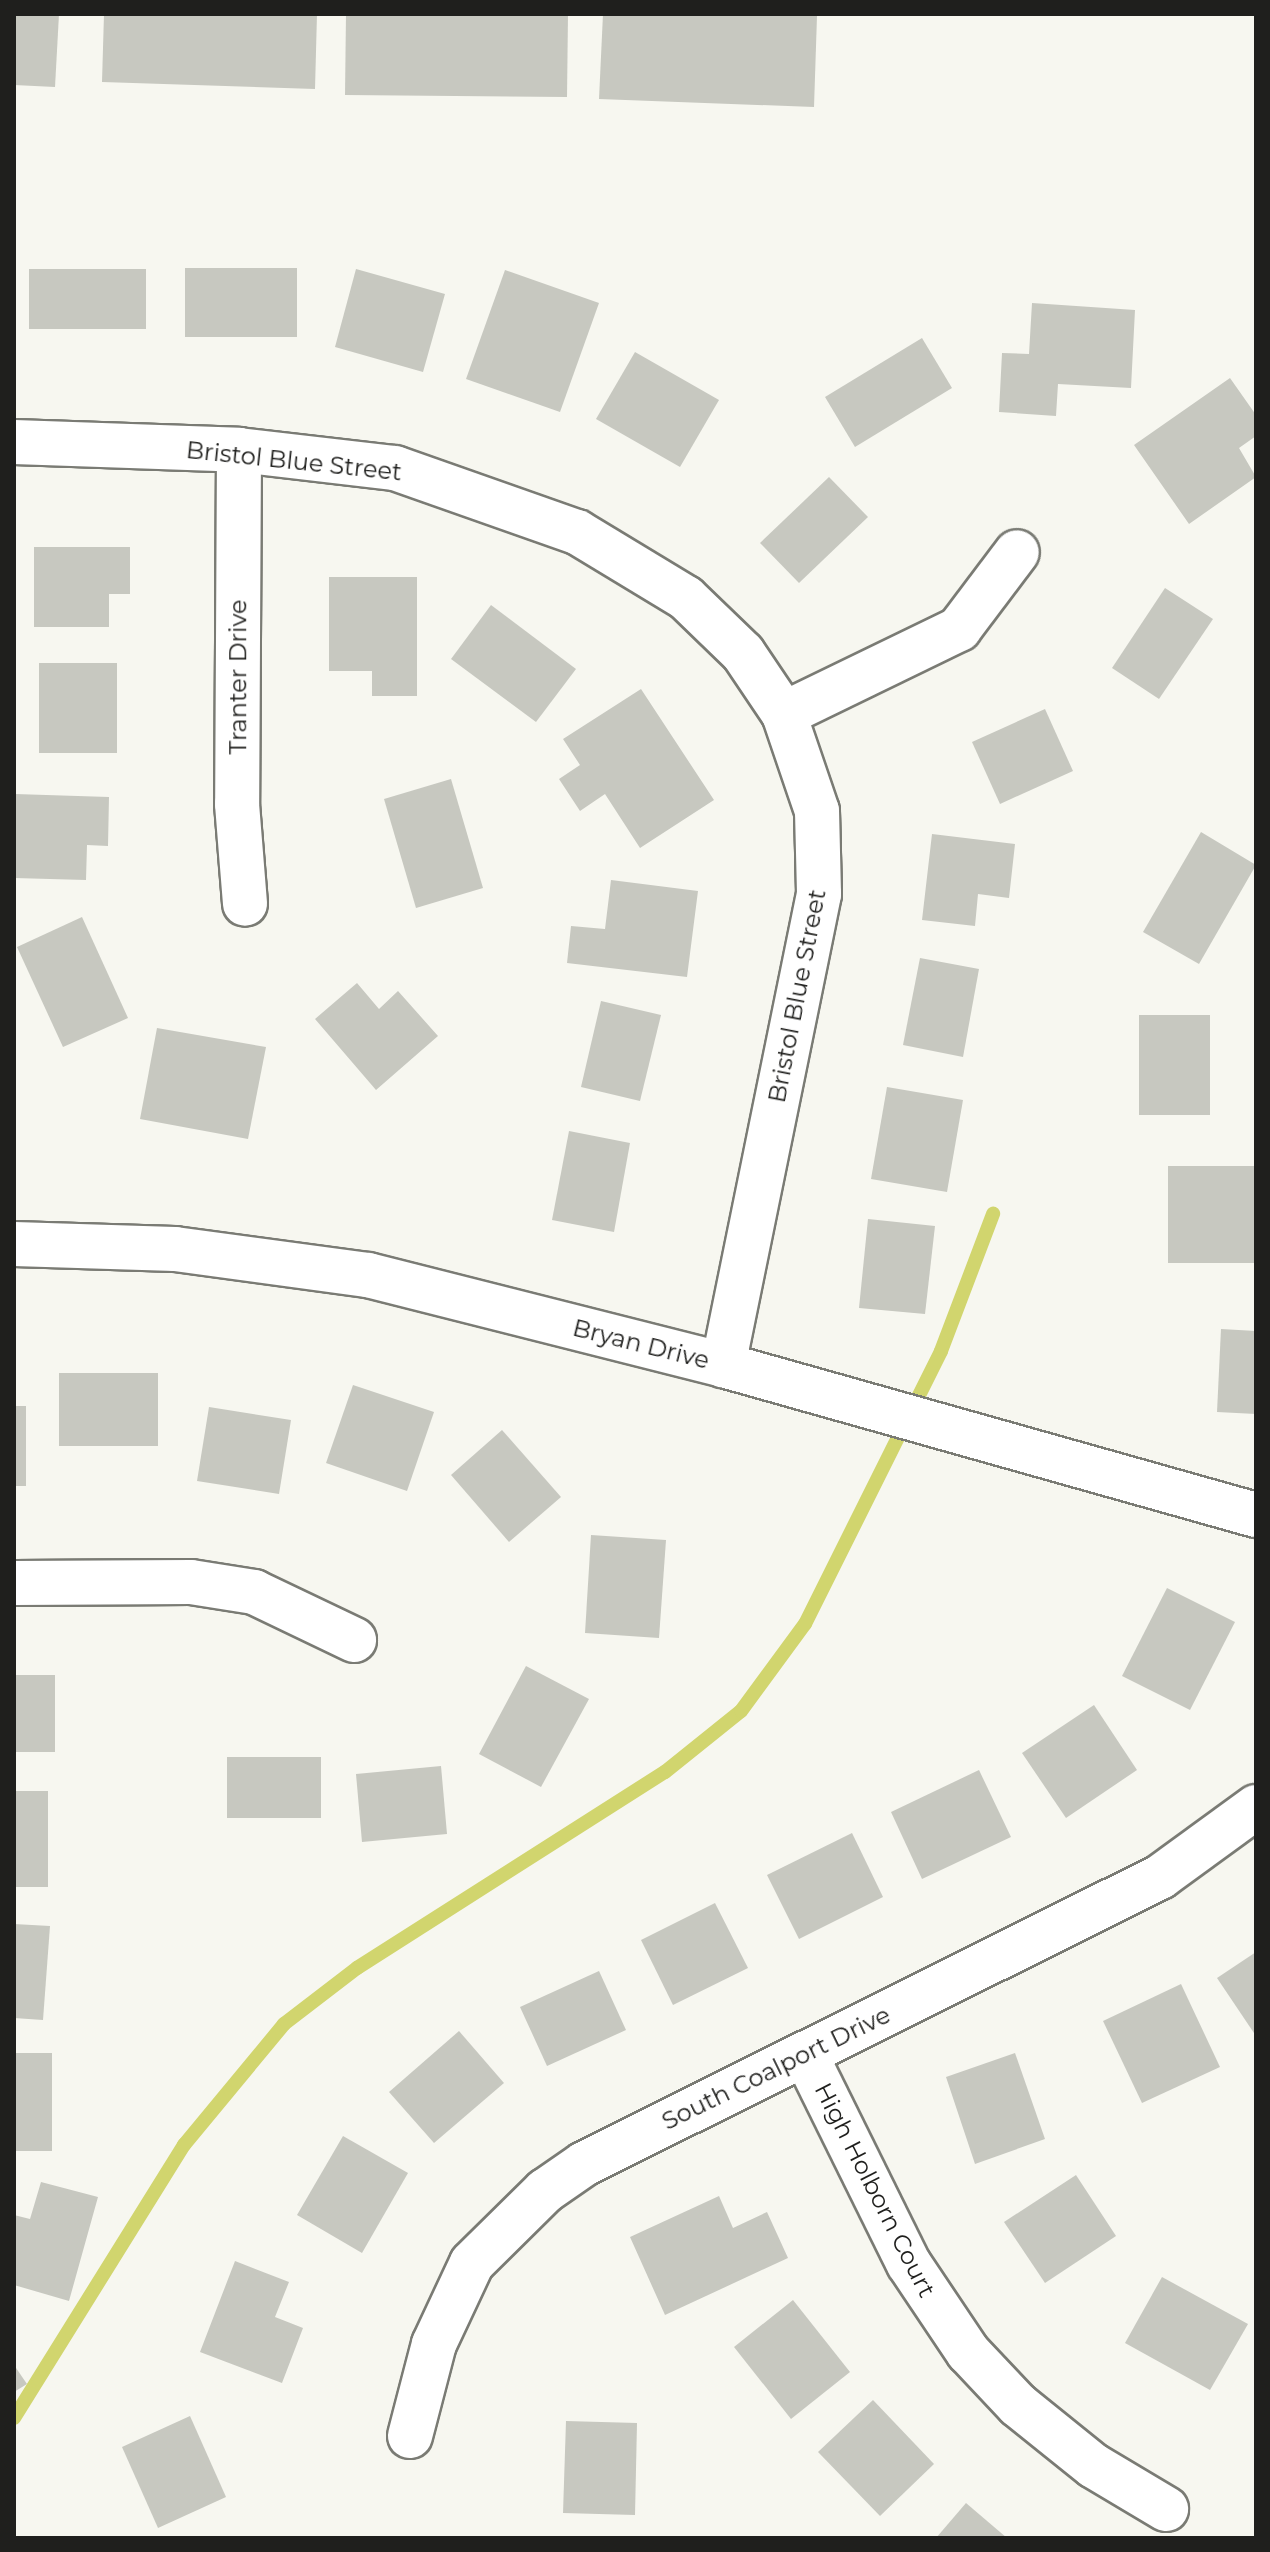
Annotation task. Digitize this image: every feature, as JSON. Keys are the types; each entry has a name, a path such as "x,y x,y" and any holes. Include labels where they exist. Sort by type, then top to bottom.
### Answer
{"street":[{"name":"Bristol Blue Street","path":"14,442 239,450 395,468 577,532 686,598 743,653 784,714 817,811 819,894 723,1365"},
{"name":"Tranter Drive","path":"239,450 237,804 245,904"},
{"path":"784,714 959,629 1017,552"},
{"name":"Bryan Drive","path":"14,1244 175,1249 368,1275 723,1365 1256,1515"},
{"path":"14,1583 191,1582 254,1592 354,1640"},
{"name":"South Coalport Drive","path":"410,2436 452,2301 472,2263 513,2218 584,2164 1160,1877 1256,1807"},
{"name":"High Holborn Court","path":"805,2054 909,2264 968,2352 1018,2405 1094,2466 1166,2509"}],"building":[{"path":"14,14 59,14 55,87 14,85"},
{"path":"104,14 317,14 315,89 102,82"},
{"path":"346,14 568,14 567,97 345,95"},
{"path":"603,14 817,16 814,107 599,99"},
{"path":"185,268 297,268 297,337 185,337"},
{"path":"29,269 146,269 146,329 29,329"},
{"path":"356,269 445,294 423,372 335,347"},
{"path":"505,270 599,303 560,412 466,379"},
{"path":"1032,303 1135,310 1131,388 1058,384 1056,416 999,412 1002,353 1029,354"},
{"path":"922,338 952,388 855,447 825,397"},
{"path":"635,352 719,400 680,467 596,419"},
{"path":"1230,378 1256,415 1256,436 1239,448 1256,477 1189,524 1134,445"},
{"path":"829,477 868,517 799,583 760,543"},
{"path":"34,547 130,547 130,594 109,594 109,627 34,627"},
{"path":"329,577 417,577 417,696 372,696 372,671 329,671"},
{"path":"1165,588 1213,619 1159,699 1112,668"},
{"path":"491,605 576,669 536,722 451,659"},
{"path":"39,663 117,663 117,753 39,753"},
{"path":"641,689 714,800 640,848 605,794 580,811 559,779 580,765 563,739"},
{"path":"1045,709 1073,771 1000,804 972,742"},
{"path":"451,779 483,888 416,908 384,799"},
{"path":"15,794 109,797 108,846 87,845 86,880 14,878"},
{"path":"1201,832 1256,865 1199,964 1143,932"},
{"path":"932,834 1015,844 1009,898 978,894 975,926 922,920"},
{"path":"611,880 698,891 687,977 567,963 571,926 605,929"},
{"path":"82,917 128,1018 63,1047 17,947"},
{"path":"920,958 979,969 963,1057 903,1045"},
{"path":"357,983 379,1009 398,991 438,1036 376,1090 315,1019"},
{"path":"601,1001 661,1015 640,1101 581,1087"},
{"path":"1139,1015 1210,1015 1210,1115 1139,1115"},
{"path":"157,1028 266,1047 248,1139 140,1119"},
{"path":"887,1087 963,1100 947,1192 871,1179"},
{"path":"569,1131 630,1143 614,1232 552,1220"},
{"path":"1168,1166 1256,1166 1256,1263 1168,1263"},
{"path":"868,1219 935,1226 925,1314 859,1308"},
{"path":"1221,1329 1256,1331 1256,1414 1217,1412"},
{"path":"59,1373 158,1373 158,1446 59,1446"},
{"path":"353,1385 434,1412 407,1491 326,1463"},
{"path":"14,1406 26,1406 26,1486 14,1486"},
{"path":"209,1407 291,1420 279,1494 197,1481"},
{"path":"502,1430 561,1497 509,1542 451,1475"},
{"path":"591,1535 666,1540 659,1638 585,1633"},
{"path":"1167,1588 1235,1622 1190,1710 1122,1676"},
{"path":"526,1666 589,1699 541,1787 479,1754"},
{"path":"14,1675 55,1675 55,1752 14,1752"},
{"path":"1094,1705 1137,1770 1066,1818 1022,1753"},
{"path":"227,1757 321,1757 321,1818 227,1818"},
{"path":"441,1766 447,1834 362,1842 356,1774"},
{"path":"979,1770 1011,1837 922,1879 891,1812"},
{"path":"14,1791 48,1791 48,1887 14,1887"},
{"path":"852,1833 883,1897 799,1939 767,1875"},
{"path":"715,1903 748,1968 673,2005 641,1940"},
{"path":"14,1924 50,1926 43,2020 14,2018"},
{"path":"1256,1952 1256,2036 1217,1978"},
{"path":"599,1971 626,2030 547,2066 520,2007"},
{"path":"1181,1984 1220,2067 1142,2103 1103,2021"},
{"path":"459,2031 504,2083 434,2143 389,2092"},
{"path":"14,2053 52,2053 52,2151 14,2151"},
{"path":"1015,2053 1045,2139 975,2164 946,2077"},
{"path":"343,2136 408,2173 362,2253 297,2215"},
{"path":"1076,2175 1116,2236 1045,2283 1004,2222"},
{"path":"41,2182 98,2197 69,2301 14,2285 14,2215 30,2219"},
{"path":"719,2196 733,2228 767,2212 788,2258 665,2315 630,2237"},
{"path":"235,2261 289,2282 275,2317 303,2328 282,2383 200,2352"},
{"path":"1162,2277 1248,2324 1210,2390 1125,2343"},
{"path":"793,2300 850,2372 791,2419 734,2347"},
{"path":"14,2365 27,2384 14,2392"},
{"path":"873,2400 934,2464 880,2516 818,2452"},
{"path":"190,2416 226,2497 158,2528 122,2447"},
{"path":"566,2421 637,2423 635,2515 563,2513"},
{"path":"966,2503 1007,2538 936,2538"}],"waterway":[{"path":"14,2418 184,2145 284,2024 357,1968 665,1772 741,1711 805,1624 941,1351 993,1214"}]}
